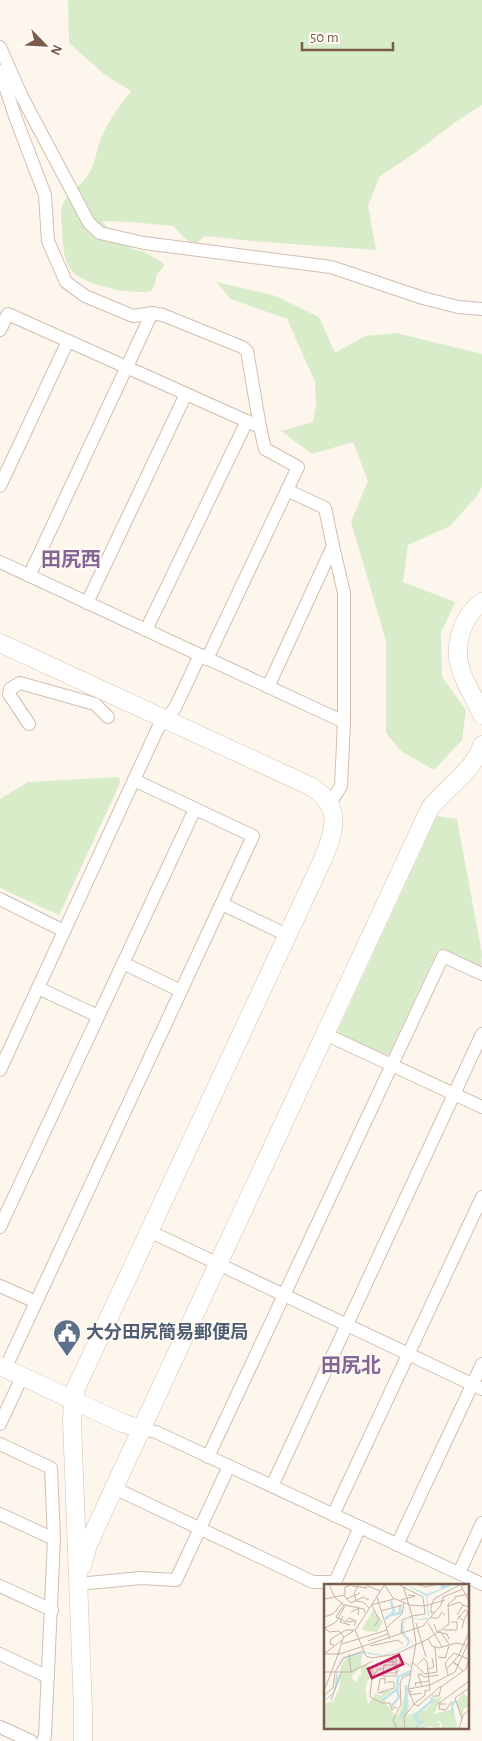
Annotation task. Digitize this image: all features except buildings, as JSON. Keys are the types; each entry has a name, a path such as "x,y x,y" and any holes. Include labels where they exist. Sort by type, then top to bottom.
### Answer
{"street":[{"path":"0,47 21,94 89,223 100,232 144,243 331,267 422,298 458,307 482,309"},
{"path":"0,71 45,195 48,241 66,282 85,296 133,316 152,313 163,315 242,347 247,351 265,449 298,467 203,657 175,708 158,728 0,1070"},
{"path":"29,576 152,313"},
{"path":"0,330 8,314 260,427"},
{"path":"0,486 68,341"},
{"path":"87,603 186,394"},
{"path":"146,630 247,422"},
{"path":"287,490 324,508 344,593 344,722 341,786 329,806"},
{"path":"268,687 333,546"},
{"path":"2,568 29,576 344,722"},
{"path":"482,602 473,610 463,627 458,648 458,660 462,675 482,716"},
{"path":"0,643 310,786 323,796 329,806 334,825 331,838 287,935 76,1388 73,1400 73,1454 84,1722 83,1741"},
{"path":"29,724 8,694 10,689 20,683 97,701 108,717"},
{"path":"78,1584 88,1545 430,808 439,796 476,760 482,745"},
{"path":"134,780 254,836 36,1302 3,1368 122,1423 156,1432 482,1584"},
{"path":"0,1227 195,809"},
{"path":"2,904 64,931"},
{"path":"222,904 287,935"},
{"path":"208,1456 443,956 482,974"},
{"path":"123,963 181,991"},
{"path":"38,988 98,1016"},
{"path":"325,1034 482,1107"},
{"path":"272,1486 482,1034"},
{"path":"334,1515 482,1197"},
{"path":"149,1231 477,1386"},
{"path":"0,1286 36,1302"},
{"path":"397,1545 477,1386 482,1364"},
{"path":"0,1424 22,1377"},
{"path":"0,1444 51,1468 54,1539 52,1610 44,1741"},
{"path":"78,1584 141,1578 176,1580 229,1466"},
{"path":"114,1488 314,1582 335,1582 360,1527"},
{"path":"0,1514 54,1539"},
{"path":"458,1573 482,1524"},
{"path":"0,1586 52,1610"},
{"path":"0,1654 48,1677"},
{"path":"0,1727 31,1741"}],"green space":[{"path":"68,0 482,0 482,105 380,176 368,205 376,250 205,236 193,246 173,226 102,221 116,238 132,249 145,252 163,263 164,266 157,274 151,291 132,292 109,288 87,281 69,267 64,252 61,210 68,195 90,172 105,130 131,91 104,74 69,43"},
{"path":"216,282 276,296 319,317 335,353 365,336 396,333 482,354 482,487 476,497 450,526 408,545 403,582 455,602 441,633 442,677 466,710 462,740 434,770 401,751 386,733 386,641 351,522 368,481 353,442 312,454 281,431 313,422 316,405 315,382 287,319 231,299"},
{"path":"119,777 120,783 59,915 0,888 0,799 28,782"},
{"path":"437,816 457,819 482,954 481,967 438,949 389,1054 385,1056 341,1036 338,1030"}],"place":[{"name":"大分田尻簡易郵便局","path":"67,1357"}],"district":[{"name":"田尻西","path":"71,560"},
{"name":"田尻北","path":"351,1366"}]}
